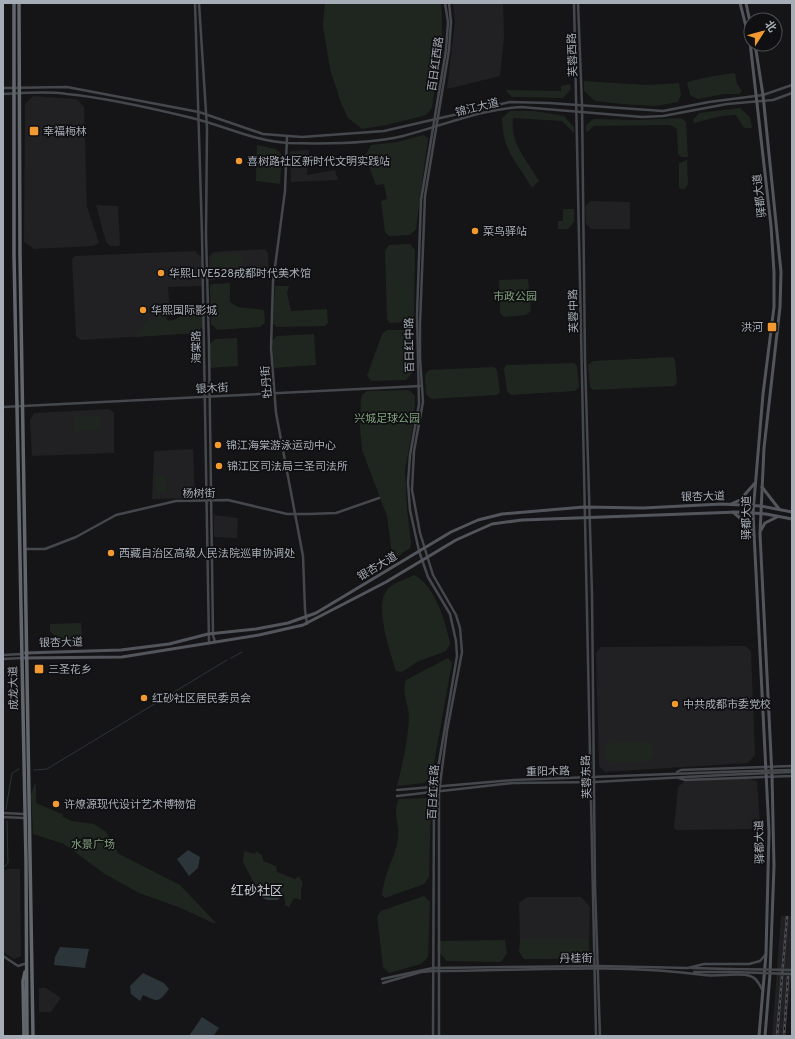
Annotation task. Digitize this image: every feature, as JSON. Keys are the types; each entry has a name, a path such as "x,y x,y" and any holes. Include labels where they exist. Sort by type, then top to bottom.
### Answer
{"highway":[{"name":"成龙大道","path":"14,3 14,255 22,656 25,965 28,1036"},
{"name":"成龙大道","path":"19,3 23,406 33,1036"},
{"path":"24,1036 23,981 25,965"}],"main road":[{"name":"驿都大道","path":"740,3 750,42 771,226 774,272 774,307 763,394 753,513 769,832 766,954 759,1036"},
{"name":"驿都大道","path":"756,52 763,95 781,272 780,307 764,448 760,534 772,776 774,887 765,1036"},
{"path":"730,505 740,500 756,482"},
{"path":"762,486 779,509"},
{"name":"银杏大道","path":"792,512 761,506 730,505 642,508 584,507 529,510 490,517 464,526 424,547 386,572 316,613 288,623 213,635 208,634 169,644 121,650 27,652 22,656 27,658 122,657 285,630 307,624 422,562 472,532 492,524 522,520 733,512 778,516 792,520"},
{"path":"733,512 748,525 754,537"},
{"path":"760,534 763,525 778,516"}],"street":[{"name":"海棠路","path":"195,3 199,112 209,643"},
{"name":"海棠路","path":"199,3 206,114 206,234 213,635 215,642"},
{"name":"百日红西路","path":"432,127 446,50 448,22 445,3"},
{"name":"百日红西路","path":"437,126 449,50 451,22 449,3"},
{"name":"芙蓉西路","path":"574,3 576,105"},
{"name":"芙蓉西路","path":"578,3 582,105"},
{"name":"锦江大道","path":"3,88 67,87 199,112 264,134 286,137 329,136 384,131 510,102 582,105 663,111 709,102 763,95 792,85"},
{"name":"锦江大道","path":"3,94 66,94 199,120 263,140 286,142 384,139 508,107 642,117 663,116 715,106 773,100 792,93"},
{"path":"111,102 113,95"},
{"name":"芙蓉中路","path":"576,105 584,517"},
{"name":"芙蓉中路","path":"582,105 585,359 590,517"},
{"name":"百日红中路","path":"422,562 410,510 408,483 410,455 419,404 425,196 437,126"},
{"name":"百日红中路","path":"429,558 424,547 414,510 412,490 414,451 423,402 420,386 417,315 419,230 421,200 432,127"},
{"name":"牡丹街","path":"286,137 285,191 273,282 270,320 271,348 281,439 303,556 307,624"},
{"name":"银木街","path":"3,407 420,386"},
{"name":"杨树街","path":"25,549 45,549 88,531 116,515 176,501 228,500 261,509 295,514 336,513 379,498"},
{"name":"芙蓉东路","path":"584,517 593,782 596,1036"},
{"name":"芙蓉东路","path":"590,517 592,778"},
{"name":"百日红东路","path":"429,558 434,575 456,615 461,644 461,663 447,731 439,792 439,1036"},
{"name":"百日红东路","path":"422,562 428,577 447,608 453,625 456,646 456,667 434,788 433,1036"},
{"name":"银杏大道","path":"3,655 22,656"},
{"name":"银杏大道","path":"3,659 22,656"},
{"path":"792,766 681,770 677,775 685,780 792,776"},
{"name":"重阳木路","path":"397,790 514,780 792,771"},
{"name":"重阳木路","path":"397,796 513,783 593,782 677,775"},
{"path":"3,813 24,816"},
{"path":"3,817 24,816"},
{"name":"丹桂街","path":"688,970 704,964 749,964 760,961 766,954"},
{"path":"3,956 18,966 25,965"},
{"name":"芙蓉东路","path":"596,968 600,1036"},
{"name":"丹桂街","path":"382,981 433,969 596,968 688,970 705,975 751,976 758,982 762,989"},
{"path":"688,970 792,970"},
{"path":"730,970 792,974"}],"shaded area":[{"path":"453,3 503,3 504,37 500,76 447,89 455,23"},
{"path":"33,96 77,99 84,107 87,207 99,243 93,246 34,249 24,242 25,104"},
{"path":"309,150 307,175 335,170 338,180 291,182 290,151"},
{"path":"590,201 630,202 630,229 591,229 586,224 585,206"},
{"path":"96,205 118,206 120,246 110,246 106,242"},
{"path":"265,249 268,253 269,271 265,275 211,280 209,278 209,256 213,252"},
{"path":"195,251 201,257 202,286 168,287 170,310 166,318 169,321 175,320 181,316 196,333 81,340 76,336 72,259 75,256"},
{"path":"109,409 114,413 114,453 32,456 30,420 34,413"},
{"path":"193,449 195,498 152,499 154,451"},
{"path":"214,515 238,518 237,538 214,537"},
{"name":"中共成都市委党校","path":"745,646 751,651 755,755 748,763 605,772 599,766 596,653 601,647"},
{"path":"748,778 757,782 760,824 757,829 676,830 674,828 678,787 685,781"},
{"path":"188,850 200,857 198,868 189,876 177,859"},
{"path":"20,869 21,956 14,959 3,952 3,870"},
{"path":"272,887 275,893 281,893 281,897 278,900 267,900 263,898 260,891 262,888"},
{"path":"527,897 581,897 590,907 589,939 520,939 519,903"},
{"path":"781,916 792,916 792,972 785,1036 772,1036"},
{"path":"60,947 89,949 85,968 54,965 55,957"},
{"path":"143,973 164,983 169,989 163,997 155,1000 143,995 140,1001 131,994 130,986"},
{"path":"39,988 46,988 61,998 51,1012 39,1012"},
{"path":"202,1017 219,1028 214,1035 189,1036"}],"green space":[{"path":"325,3 441,3 442,39 432,108 426,115 387,125 362,129 348,118 341,103 330,69 323,26"},
{"path":"735,73 737,84 742,91 739,94 724,94 698,99 690,95 687,82"},
{"path":"584,81 646,85 679,83 681,95 678,102 655,106 595,101 584,91"},
{"path":"570,84 571,89 563,98 512,97 507,92 507,90 561,91 561,86"},
{"path":"740,108 750,117 752,128 744,128 736,115 721,116 694,123 693,120 699,113"},
{"path":"510,111 534,111 564,116 574,127 574,133 562,121 513,118 514,136 517,144 539,181 532,188 511,156 505,140 502,118"},
{"path":"681,118 686,122 688,157 682,157 678,154 677,129 670,125 594,126 586,133 586,125 593,119 637,120"},
{"path":"424,135 428,138 416,229 410,235 389,236 385,232 381,201 387,199 384,184 376,185 365,156 371,145 397,142"},
{"path":"257,145 276,149 282,155 280,184 256,181"},
{"path":"687,160 688,184 685,189 681,189 679,187 679,163"},
{"path":"563,209 574,209 574,222 568,229 558,229 558,221 563,221"},
{"path":"410,244 415,250 414,316 409,322 390,323 387,319 385,251 389,245"},
{"path":"241,253 242,267 212,268 212,254"},
{"name":"市政公园","path":"528,279 531,311 526,315 504,317 500,313 499,280"},
{"path":"230,283 230,302 238,307 264,310 265,323 260,327 217,330 211,324 210,286 212,284"},
{"path":"275,286 289,286 287,293 291,311 327,309 328,323 325,326 276,327 273,323"},
{"path":"170,310 166,318 168,321 175,320 181,316 203,315 203,326 196,333 135,337 146,322 151,319 158,321 158,317"},
{"name":"兴城足球公园","path":"387,330 409,330 413,334 413,372 406,380 371,381 367,376 382,334"},
{"path":"314,334 316,365 274,368 272,341 277,336"},
{"path":"237,338 238,366 210,368 210,344 215,339"},
{"path":"673,357 675,360 677,383 674,386 593,390 590,387 588,365 593,361"},
{"path":"574,363 577,366 579,387 575,391 511,395 507,391 504,369 506,365"},
{"path":"494,367 497,370 500,392 497,395 431,399 426,394 425,375 429,370"},
{"name":"兴城足球公园","path":"409,390 415,396 414,420 405,470 407,509 411,542 410,548 395,558 392,554 387,516 362,450 360,428 361,399 362,395 367,391"},
{"path":"100,416 100,430 75,431 75,417"},
{"path":"155,476 165,476 166,493 156,493"},
{"path":"414,575 428,587 433,595 446,626 450,644 446,651 417,662 402,672 396,671 384,629 382,606 383,597 387,590 396,583"},
{"path":"81,623 83,646 64,646 50,631 50,624"},
{"path":"448,658 452,663 432,774 425,783 397,786 408,735 409,712 404,690 406,680"},
{"path":"613,741 647,742 653,749 652,757 644,762 610,761 606,758 605,749"},
{"name":"水景广场","path":"36,783 36,803 62,814 63,817 72,821 94,824 106,832 119,854 180,885 216,923 181,908 139,893 105,874 64,844 33,834 31,795"},
{"path":"426,798 431,803 429,877 424,884 385,898 382,895 383,887 395,853 398,839 396,809 399,799"},
{"path":"244,851 255,854 256,851 262,855 263,861 276,866 277,872 295,879 299,876 303,884 301,889 301,900 294,898 289,907 285,905 283,896 273,886 256,887 243,862"},
{"path":"424,896 430,902 428,957 421,964 389,973 383,967 377,916 381,911"},
{"path":"520,939 589,939 589,954 583,959 524,959 519,952"},
{"path":"505,940 507,953 501,962 447,961 437,950 438,941"}],"waterway":[{"path":"231,658 242,652"},
{"path":"34,770 47,769 227,660"},
{"path":"6,809 12,773 19,769"},
{"path":"3,868 8,863 7,821"}],"railway":[{"path":"777,1036 787,917"},
{"path":"784,1036 788,977"}],"place":[{"name":"幸福梅林","path":"34,131"},
{"name":"喜树路社区新时代文明实践站","path":"239,161"},
{"name":"菜鸟驿站","path":"475,231"},
{"name":"华熙LIVE·528·成都时代美术馆","path":"161,273"},
{"name":"华熙国际影城","path":"143,310"},
{"name":"洪河","path":"772,327"},
{"name":"锦江海棠游泳运动中心","path":"218,445"},
{"name":"锦江区司法局三圣司法所","path":"219,466"},
{"name":"西藏自治区高级人民法院巡审协调处","path":"111,553"},
{"name":"三圣花乡","path":"39,669"},
{"name":"红砂社区居民委员会","path":"144,698"},
{"name":"中共成都市委党校","path":"675,704"},
{"name":"许燎源现代设计艺术博物馆","path":"56,804"}],"district":[{"name":"红砂社区","path":"257,890"}]}
